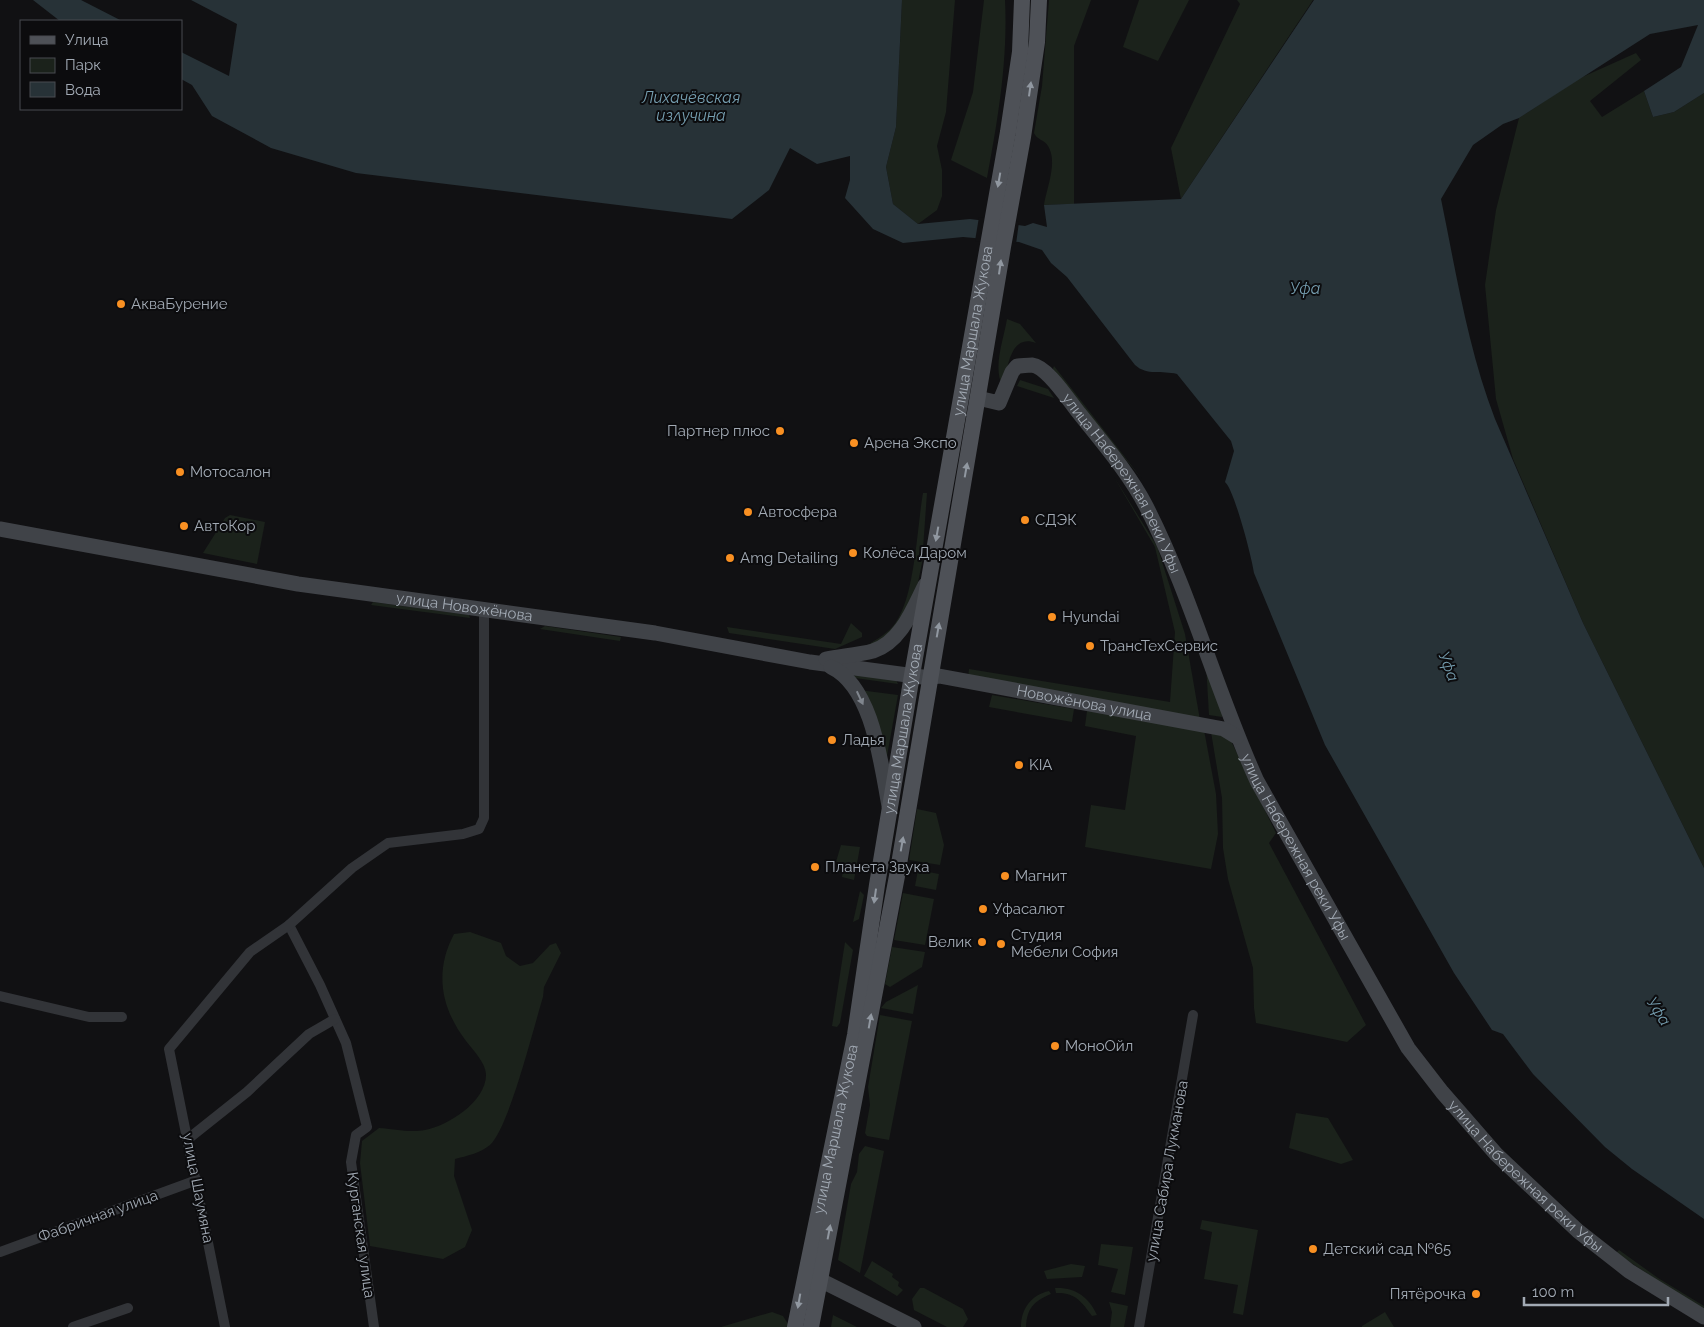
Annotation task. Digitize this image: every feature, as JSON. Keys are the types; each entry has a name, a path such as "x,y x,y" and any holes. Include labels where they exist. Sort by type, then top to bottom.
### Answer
{"main road":[{"name":"улица Маршала Жукова","path":"812,1327 895,885 978,398 985,314 1020,52 1022,0"},
{"name":"улица Маршала Жукова","path":"795,1327 855,1035 928,579 985,314 1003,247 1023,137 1037,42 1039,0"}],"street":[{"name":"улица Набережная реки Уфы","path":"978,398 999,403 1012,372 1017,366 1034,365 1047,373 1085,420 1135,486 1146,506 1173,567 1237,737 1257,781 1362,970 1408,1048 1442,1092 1496,1154 1578,1231 1629,1271 1704,1317"},
{"name":"улица Новожёнова","path":"0,529 298,584 484,608 655,633 810,662 930,678"},
{"path":"810,662 874,651 890,641 906,624 928,579"},
{"path":"289,925 352,868 388,843 462,834 479,829 484,818 484,608"},
{"path":"810,662 831,667 844,673 854,686 874,734 890,809"},
{"name":"Новожёнова улица","path":"930,678 939,676 1224,729 1237,737"},
{"name":"Курганская улица","path":"289,925 346,1044 368,1127 356,1135 351,1162 374,1327"},
{"name":"улица Шаумяна","path":"225,1327 169,1048 250,952 289,925"},
{"path":"0,996 89,1017 122,1017"},
{"name":"улица Сабира Лукманова","path":"1139,1327 1193,1015"},
{"path":"188,1138 247,1092 309,1034 335,1019"},
{"name":"Фабричная улица","path":"0,1252 197,1180"},
{"path":"804,1276 820,1280 914,1327"},
{"path":"73,1327 128,1308"}],"green space":[{"path":"902,0 955,0 946,112 937,146 942,170 942,196 937,210 918,224 893,204 886,167 896,127"},
{"path":"984,0 1005,0 1006,22 1004,67 987,178 951,160 973,92"},
{"path":"1049,0 1091,0 1074,46 1074,204 1044,205 1051,175 1052,159 1047,144 1034,133 1042,86"},
{"path":"1139,0 1189,0 1158,61 1123,47"},
{"path":"1237,0 1313,0 1181,199 1171,148 1240,4"},
{"path":"1636,53 1641,60 1590,101 1602,117 1644,91 1653,117 1674,112 1704,93 1704,868 1583,623 1513,459 1496,399 1485,285 1496,210 1519,118 1578,79"},
{"path":"1007,319 1020,324 1036,343 1027,341 1015,347 1003,386 1000,379 999,362"},
{"path":"1054,366 1142,479 1052,371"},
{"path":"1020,380 1048,389 1054,398 1017,386"},
{"path":"1114,477 1157,546 1185,634 1200,720 968,678 969,669 1170,702 1175,632 1155,547"},
{"path":"923,493 927,493 922,563 915,597 888,640 866,646 890,629 902,610 911,578"},
{"path":"230,515 265,522 257,564 203,553 225,518"},
{"path":"373,602 469,615 470,618 371,605"},
{"path":"851,623 862,633 862,637 835,649 729,633 727,627 841,644"},
{"path":"545,626 621,637 620,641 540,629"},
{"path":"1206,664 1224,713 1222,717 1209,715"},
{"path":"851,671 894,676 898,684 855,678"},
{"path":"859,690 898,695 887,756"},
{"path":"992,695 1074,709 1072,722 989,707"},
{"path":"1087,711 1204,730 1216,794 1218,834 1211,869 1085,847 1091,805 1125,810 1136,736 1085,726"},
{"path":"1211,732 1225,735 1231,741 1276,833 1269,843 1366,1025 1347,1042 1256,1023 1253,968 1228,879 1223,848 1222,798"},
{"path":"917,809 936,813 944,845 940,865 909,860"},
{"path":"841,845 860,847 854,880 842,877 844,864 836,862"},
{"path":"918,870 939,874 936,890 915,886"},
{"path":"860,891 864,895 859,919 853,922"},
{"path":"903,893 934,899 925,945 894,940"},
{"path":"470,932 501,943 506,956 520,966 533,963 550,945 556,943 561,953 544,987 543,997 513,1098 497,1135 490,1145 482,1150 455,1159 454,1176 472,1230 465,1247 443,1259 370,1246 360,1163 362,1141 379,1128 420,1131 434,1128 455,1118 464,1111 480,1094 485,1084 486,1074 483,1065 457,1028 446,1003 443,989 444,962 454,934"},
{"path":"845,942 853,950 840,1023 837,1027 832,1026"},
{"path":"892,947 925,952 922,967 890,987 885,984"},
{"path":"918,985 913,1014 881,1008 886,1002"},
{"path":"880,1015 912,1021 889,1140 867,1136 865,1133 870,1105 868,1087"},
{"path":"1296,1113 1328,1118 1353,1160 1341,1164 1289,1148"},
{"path":"865,1146 884,1151 860,1273 838,1260 851,1184 857,1172 859,1154"},
{"path":"1202,1220 1258,1230 1243,1315 1233,1313 1238,1285 1204,1279 1212,1232 1200,1229"},
{"path":"1101,1244 1133,1247 1125,1295 1111,1292 1118,1269 1098,1265"},
{"path":"1619,1250 1658,1278 1704,1306 1704,1311 1616,1253"},
{"path":"872,1261 893,1274 892,1277 899,1282 898,1286 903,1290 897,1296 864,1276"},
{"path":"1071,1264 1085,1266 1082,1277 1047,1279 1044,1271"},
{"path":"920,1288 924,1288 963,1309 968,1319 963,1327 947,1327 914,1310 912,1299"},
{"path":"1055,1288 1069,1289 1080,1294 1090,1303 1097,1315 1092,1316 1081,1302 1073,1296 1056,1293"},
{"path":"1049,1291 1051,1294 1040,1299 1030,1310 1026,1327 1021,1327 1021,1320 1028,1304 1032,1299"},
{"path":"1109,1302 1128,1306 1124,1327 1110,1327 1112,1312"},
{"path":"772,1312 783,1316 790,1327 721,1327"},
{"path":"1385,1312 1394,1327 1362,1327 1362,1326"},
{"path":"833,1315 857,1327 831,1327"}],"water":[{"path":"33,0 81,0 120,20 59,20"},
{"name":"Уфа","path":"191,0 902,0 896,127 886,167 893,204 918,224 970,219 1025,226 1033,223 1047,227 1044,205 1181,199 1314,0 1704,0 1704,93 1674,112 1653,117 1644,91 1681,67 1698,25 1650,34 1519,118 1503,124 1473,145 1441,199 1470,338 1495,419 1583,623 1704,868 1704,1219 1632,1169 1605,1147 1533,1074 1503,1034 1492,1030 1454,973 1325,745 1254,573 1238,510 1229,487 1225,482 1234,451 1231,441 1177,374 1150,372 1135,365 1067,277 1051,263 1042,250 1019,242 963,237 903,243 873,229 845,198 850,180 850,156 817,164 790,148 769,190 732,219 356,173 271,148 212,116 192,85 182,80 182,52 229,76 237,24"}],"pier":[{"path":"979,217 1019,222 1016,244 975,241"}],"place":[{"name":"АкваБурение","path":"121,304"},
{"name":"Партнер плюс","path":"780,431"},
{"name":"Арена Экспо","path":"854,443"},
{"name":"Мотосалон","path":"180,472"},
{"name":"Автосфера","path":"748,512"},
{"name":"СДЭК","path":"1025,520"},
{"name":"АвтоКор","path":"184,526"},
{"name":"Колёса Даром","path":"853,553"},
{"name":"Amg Detailing","path":"730,558"},
{"name":"Hyundai","path":"1052,617"},
{"name":"ТрансТехСервис","path":"1090,646"},
{"name":"Ладья","path":"832,740"},
{"name":"KIA","path":"1019,765"},
{"name":"Планета Звука","path":"815,867"},
{"name":"Магнит","path":"1005,876"},
{"name":"Уфасалют","path":"983,909"},
{"name":"Велик","path":"982,942"},
{"name":"Студия Мебели София","path":"1001,944"},
{"name":"МоноОйл","path":"1055,1046"},
{"name":"Детский сад №65","path":"1313,1249"},
{"name":"Пятёрочка","path":"1476,1294"}],"water label":[{"name":"Лихачёвская излучина","path":"691,106"}]}
